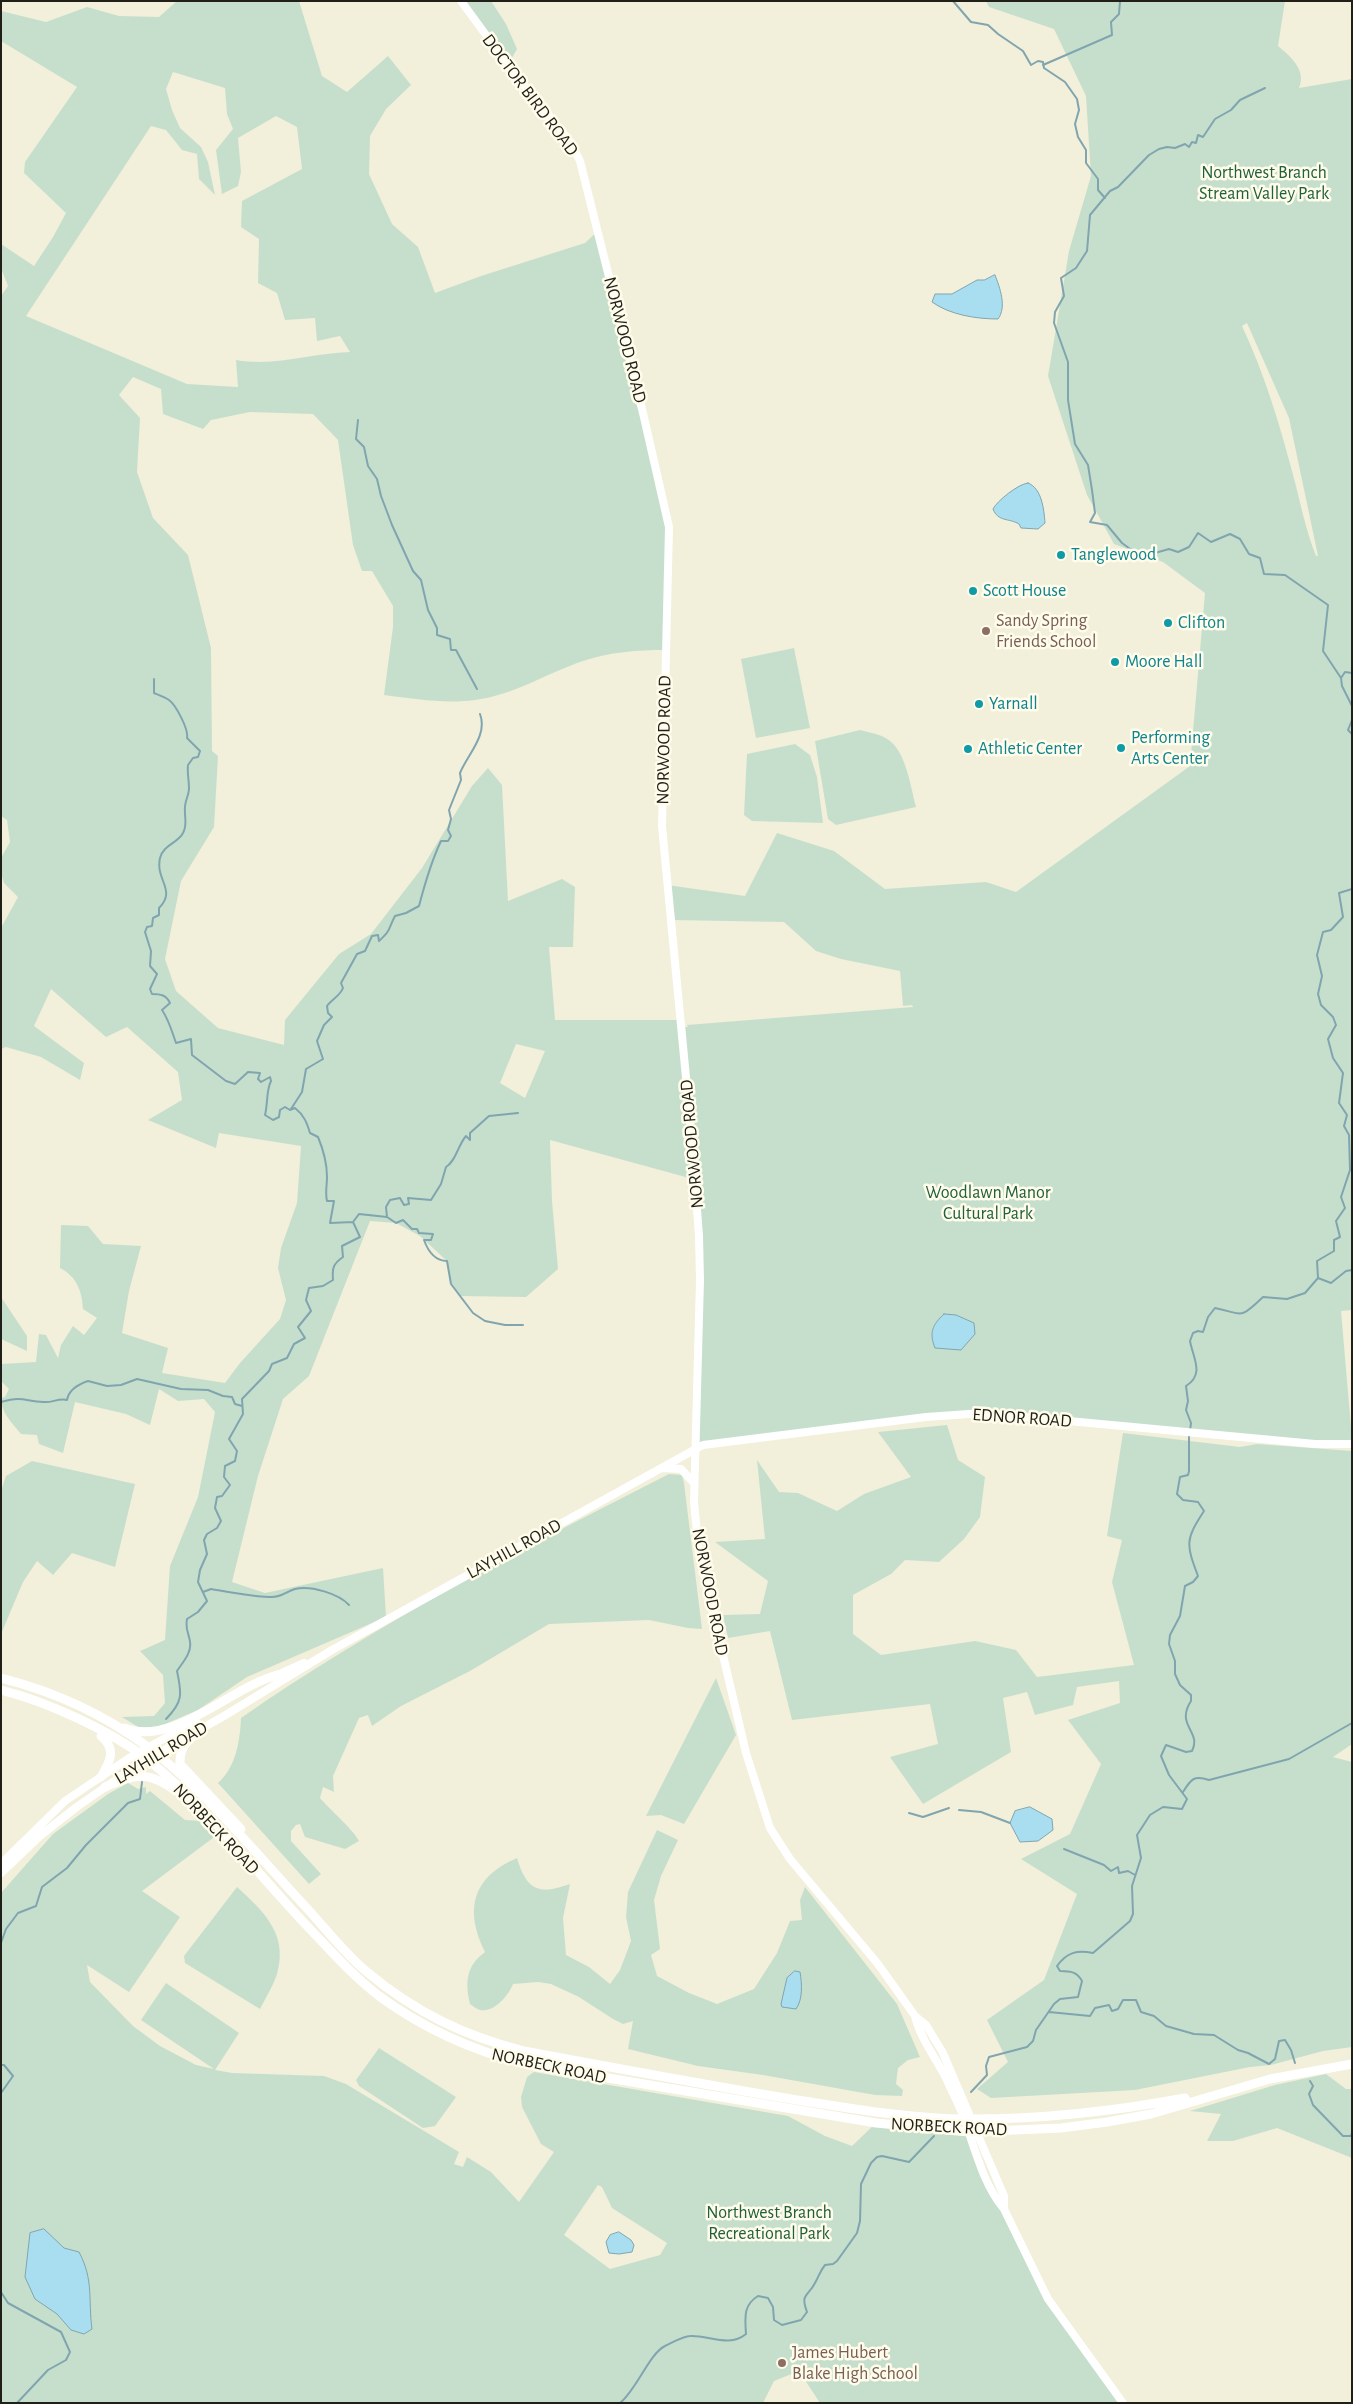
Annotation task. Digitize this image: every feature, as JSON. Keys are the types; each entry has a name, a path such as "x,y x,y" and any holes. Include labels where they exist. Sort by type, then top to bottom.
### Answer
{"main road":[{"name":"DOCTOR BIRD ROAD","path":"461,1 508,65 571,143 580,161 596,222"},
{"name":"NORWOOD ROAD","path":"596,222 662,490 669,527 662,826 691,1130 699,1236 700,1280 694,1484 699,1553 746,1752 770,1828 790,1859 878,1964 915,2016 926,2025 943,2053 973,2132 984,2173 1004,2209 1048,2299 1123,2403"},
{"name":"EDNOR ROAD","path":"695,1448 703,1445 963,1414 1014,1415 1315,1444 1352,1444"},
{"name":"LAYHILL ROAD","path":"1,1873 41,1835 105,1787 147,1759 203,1728 332,1650 695,1448"},
{"path":"658,1469 671,1467 681,1469 694,1484"},
{"name":"LAYHILL ROAD","path":"1,1864 65,1801 138,1753 277,1675 332,1650"},
{"path":"105,1720 139,1732 155,1732 174,1728 260,1680 277,1675"},
{"name":"NORBECK ROAD","path":"1,1678 59,1697 105,1720 148,1747 199,1794 366,1971 405,2000 443,2023 487,2042 524,2052 781,2097 909,2115 1018,2118 1089,2113 1220,2092"},
{"name":"NORBECK ROAD","path":"1,1690 80,1720 147,1759 189,1796 234,1844 254,1869 354,1975 406,2015 440,2035 465,2046 525,2064 876,2123 973,2132 1061,2128 1107,2122 1151,2114 1220,2092 1270,2079 1352,2064"},
{"path":"80,1720 110,1744 111,1759 101,1777"},
{"path":"203,1728 184,1743 180,1764 253,1841 262,1860"},
{"path":"105,1787 132,1776 144,1775 161,1780 178,1793 215,1831 234,1844"}],"green space":[{"path":"177,1 299,1 322,76 347,92 388,56 411,85 386,109 370,136 369,174 392,224 418,247 435,293 481,276 585,243 601,228 602,243 669,527 666,650 645,650 603,655 503,693 475,700 441,701 384,695 393,627 393,606 372,571 362,571 353,545 338,440 313,414 250,412 211,420 203,429 163,414 161,389 133,377 119,395 140,418 137,472 153,518 188,555 211,648 212,751 218,756 214,827 181,881 165,959 176,991 218,1028 284,1045 285,1020 339,954 371,934 422,868 472,786 488,768 502,785 508,901 562,879 575,887 573,947 549,947 555,1020 681,1020 693,1179 550,1140 552,1201 558,1269 526,1297 460,1296 451,1284 447,1261 420,1236 396,1223 370,1221 309,1376 283,1399 258,1476 232,1582 265,1593 383,1568 386,1617 247,1677 198,1710 156,1728 138,1727 122,1717 154,1716 165,1703 163,1675 140,1651 165,1640 170,1566 198,1497 215,1412 204,1399 178,1401 159,1389 150,1425 126,1414 75,1402 63,1453 39,1444 37,1435 21,1434 7,1417 1,1403 1,1398 5,1397 9,1389 1,1381 1,1364 36,1362 39,1334 46,1335 58,1358 61,1345 73,1326 84,1335 97,1318 83,1309 78,1285 71,1276 60,1268 61,1225 88,1226 103,1244 141,1246 129,1291 122,1333 168,1348 162,1373 225,1383 240,1363 280,1319 286,1300 278,1268 281,1248 297,1203 301,1146 219,1133 216,1148 148,1120 182,1100 178,1072 127,1027 106,1037 51,989 34,1026 84,1063 80,1080 41,1057 6,1047 1,1049 1,928 18,897 4,883 1,873 1,858 10,842 7,820 1,816 1,296 8,286 1,268 1,244 34,266 66,213 24,173 25,162 77,87 1,41 1,11 46,22 87,7 119,16 159,17","holes":["173,72 225,88 227,114 233,129 216,150 222,194 238,186 241,172 238,138 276,116 297,127 302,169 242,201 241,227 259,239 258,283 277,293 285,320 315,318 317,341 340,336 350,352 265,362 236,360 238,387 187,384 26,316 151,126 166,130 182,150 197,154 199,179 215,195 208,162 201,147 180,128 172,110 166,89","516,1044 545,1051 525,1098 500,1083"]},
{"path":"461,1 491,1 506,24 517,49 508,65"},
{"path":"986,1 1285,1 1278,46 1292,59 1299,69 1301,81 1299,88 1352,79 1352,1310 1341,1311 1352,1439 1350,1441 1303,1443 983,1413 695,1448 700,1280 685,1027 688,1027 687,1025 913,1007 912,1005 903,1006 900,971 841,959 816,951 784,922 671,920 667,885 745,896 777,833 834,851 885,889 986,882 1016,892 1190,766 1205,593 1163,562 1114,544 1087,495 1048,376 1069,251 1091,176 1086,96 1054,29 989,7","holes":["1247,323 1289,418 1318,556 1316,556 1309,535 1270,398 1242,326"]},
{"path":"794,648 810,728 756,738 741,659"},
{"path":"860,730 883,737 896,747 907,771 916,807 836,825 828,819 815,741"},
{"path":"795,744 810,755 817,777 823,823 752,821 744,815 747,754"},
{"path":"1,1297 27,1336 27,1351 1,1339"},
{"path":"947,1425 958,1460 985,1477 980,1517 964,1539 939,1562 905,1560 891,1574 853,1595 853,1634 881,1655 975,1641 1016,1650 1037,1677 1134,1665 1112,1582 1122,1540 1107,1536 1123,1433 1240,1447 1257,1444 1352,1451 1352,1744 1333,1757 1352,1762 1352,2047 1323,2051 1271,2065 1250,2067 1135,2090 991,2098 977,2089 1008,2062 987,2020 1044,1980 1077,1894 1021,1859 1070,1834 1101,1764 1068,1720 1120,1703 1119,1681 1077,1687 1073,1705 1035,1715 1027,1692 1003,1698 1011,1752 923,1804 890,1757 938,1744 930,1704 792,1720 770,1631 728,1638 723,1615 760,1614 768,1581 715,1542 765,1539 757,1460 779,1492 798,1493 837,1511 864,1494 911,1477 878,1432"},
{"path":"32,1461 135,1484 115,1567 72,1553 53,1575 37,1561 23,1582 1,1634 1,1491 6,1476"},
{"path":"669,1474 682,1475 684,1483 702,1629 649,1620 549,1624 470,1671 401,1706 372,1726 368,1715 359,1718 333,1776 334,1792 323,1787 320,1798 352,1831 359,1841 345,1849 305,1837 300,1824 296,1825 291,1831 291,1841 321,1874 309,1884 218,1783 229,1769 236,1753 240,1736 241,1718 397,1619 505,1559"},
{"path":"716,1678 736,1735 684,1824 661,1815 646,1816"},
{"name":"Northwest Branch Recreational Park","path":"128,1783 138,1789 146,1787 146,1794 150,1791 185,1820 202,1821 221,1832 142,1891 180,1917 129,1992 87,1965 90,1982 133,2026 160,2046 196,2065 214,2069 141,2020 166,1983 239,2033 215,2070 232,2073 324,2076 346,2084 459,2152 454,2164 463,2167 467,2157 491,2172 519,2202 554,2152 541,2144 522,2107 521,2097 527,2077 534,2072 788,2116 825,2136 852,2146 876,2123 969,2132 1032,2270 1120,2403 820,2403 803,2377 794,2373 774,2381 763,2403 1,2403 1,1893 53,1834 108,1794","holes":["598,2185 602,2187 612,2208 667,2243 660,2255 610,2269 564,2235"]},
{"path":"657,1830 678,1840 661,1876 654,1900 660,1949 651,1955 657,1976 689,1993 717,2004 754,1989 777,1953 790,1921 802,1920 800,1900 805,1887 897,2004 920,2057 908,2060 898,2068 896,2084 903,2090 902,2096 875,2095 763,2075 698,2066 628,2049 633,2021 623,2024 579,1997 551,1984 538,1982 513,1984 500,2002 490,2009 479,2010 470,2004 468,1975 474,1963 485,1952 478,1937 475,1922 476,1896 490,1875 517,1858 525,1878 536,1888 550,1889 570,1884 563,1918 566,1955 589,1967 610,1984 620,1970 631,1941 626,1917 628,1892"},
{"path":"237,1887 263,1913 276,1933 279,1944 280,1956 277,1975 260,2009 185,1963 184,1956"},
{"path":"379,2048 456,2097 435,2126 423,2128 359,2086 356,2080"},
{"path":"1326,2074 1346,2089 1352,2089 1352,2158 1277,2128 1233,2141 1207,2141 1221,2114 1190,2111 1275,2085"}],"water":[{"path":"995,275 1001,291 1002,303 1001,314 998,319 964,315 947,310 932,302 935,294 952,294 977,280 984,280"},
{"path":"1028,483 1039,494 1043,506 1045,523 1038,529 1021,528 1019,524 998,516 993,509 1008,493"},
{"path":"944,1314 956,1315 974,1323 975,1334 961,1350 935,1348 932,1338 934,1326"},
{"path":"1030,1807 1052,1819 1053,1830 1038,1841 1020,1842 1010,1823 1015,1811"},
{"path":"795,1971 800,1972 800,2001 796,2009 782,2007 787,1978"},
{"path":"44,2229 64,2248 79,2252 84,2262 89,2281 92,2329 84,2334 71,2330 57,2314 35,2299 25,2277 30,2233"},
{"path":"619,2232 631,2240 634,2245 632,2252 609,2253 606,2242 610,2235"}],"waterway":[{"path":"953,1 971,22 988,25 1023,51 1031,65 1038,61 1043,62 1044,68 1065,82 1077,99 1079,110 1075,124 1078,137 1086,150 1086,163 1098,179 1098,190 1105,198"},
{"path":"1043,65 1112,35 1111,22 1119,14 1120,1"},
{"path":"1265,88 1240,100 1231,110 1215,119 1203,137 1198,135 1196,143 1192,142 1189,147 1185,144 1175,148 1159,149 1149,155 1118,187 1110,191 1090,215 1087,251 1076,268 1061,278 1064,296 1055,312 1054,323 1068,362 1068,400 1075,444 1088,465 1095,513 1090,522 1107,525 1122,543 1141,557 1169,549 1178,552 1189,547 1198,533 1211,542 1230,534 1240,539 1249,554 1260,558 1264,574 1285,575 1328,605 1323,651 1341,678 1342,686 1352,706"},
{"path":"358,420 356,439 364,447 368,466 377,479 392,525 413,571 421,580 428,610 437,628 437,635 450,639 451,650 456,650 477,689"},
{"path":"1341,678 1345,672 1352,673"},
{"path":"154,679 154,693 172,703 184,724 187,738 200,751 198,757 193,758 188,765 189,788 185,805 186,823 184,830 181,836 164,850 160,858 160,873 166,890 166,896 159,908 159,915 153,918 152,926 147,927 145,932 151,951 150,966 157,974 150,989 152,994 163,996 170,1003 162,1010 176,1043 191,1039 192,1055 226,1081 235,1084 248,1072 260,1073 258,1079 261,1082 270,1077 271,1081 268,1089 265,1115 273,1120 279,1117 280,1110 285,1107 290,1110 295,1108 301,1113 310,1133 318,1137 323,1152 327,1172 327,1201 334,1201 330,1223 353,1222 360,1237 342,1246 343,1257 334,1267 333,1280 323,1286 309,1288 306,1300 311,1311 298,1327 305,1338 294,1344 287,1358 272,1364 269,1371 242,1399 243,1414 229,1439 237,1451 235,1461 225,1466 224,1477 230,1485 222,1496 217,1497 215,1508 221,1521 217,1528 207,1534 204,1540 207,1554 200,1570 198,1582 207,1601 198,1612 187,1619 190,1650 177,1671 180,1697 176,1708 166,1719"},
{"path":"291,1109 302,1092 306,1069 323,1059 317,1041 324,1025 332,1017 328,1013 327,1006 342,991 341,983 357,954 365,951 372,936 378,935 379,941 388,931 395,916 419,906 434,857 441,841 448,841 451,836 448,830 451,819 449,810 461,780 460,773 479,737 482,722 480,714"},
{"path":"1352,720 1348,730 1352,734"},
{"path":"1190,1431 1191,1423 1186,1410 1188,1401 1186,1386 1192,1381 1196,1371 1190,1341 1193,1333 1203,1332 1208,1317 1215,1308 1241,1313 1245,1312 1263,1297 1287,1299 1305,1293 1318,1278 1317,1261 1334,1251 1334,1240 1340,1237 1336,1221 1345,1208 1341,1197 1350,1170 1349,1135 1344,1126 1347,1115 1339,1103 1343,1073 1333,1058 1328,1039 1336,1025 1333,1017 1321,1005 1318,994 1322,976 1317,955 1323,932 1331,930 1343,917 1339,893 1352,889"},
{"path":"353,1222 359,1214 387,1217 386,1207 390,1200 400,1198 404,1205 409,1204 408,1198 431,1200 441,1184 446,1167 452,1161 466,1136 470,1140 470,1133 489,1116 518,1113"},
{"path":"387,1217 396,1223 403,1220 412,1229 417,1229 419,1233 433,1234 431,1240 424,1240 428,1248 432,1255 447,1261 451,1284 473,1313 485,1321 505,1325 523,1325"},
{"path":"1318,1278 1331,1283 1346,1271 1352,1270"},
{"path":"1,1402 19,1399 47,1402 67,1400 72,1390 88,1381 107,1386 121,1385 137,1379 181,1389 208,1390 223,1396 232,1397 235,1404 242,1406"},
{"path":"971,2092 987,2075 986,2066 989,2057 1027,2047 1033,2041 1036,2030 1054,2004 1060,1999 1078,1997 1082,1981 1080,1978 1073,1973 1060,1971 1057,1966 1073,1953 1093,1953 1130,1921 1133,1914 1132,1886 1141,1858 1137,1835 1150,1815 1163,1807 1182,1809 1187,1799 1169,1775 1161,1756 1166,1745 1186,1752 1192,1751 1194,1744 1194,1738 1186,1717 1191,1695 1180,1685 1175,1674 1175,1661 1169,1644 1170,1635 1180,1616 1185,1586 1193,1582 1198,1576 1191,1556 1189,1542 1193,1529 1204,1511 1198,1502 1183,1500 1177,1494 1180,1477 1188,1475 1189,1471 1189,1436"},
{"path":"203,1592 211,1589 273,1597 295,1589 309,1588 332,1594 349,1605"},
{"path":"1183,1792 1188,1784 1196,1778 1209,1780 1289,1759 1352,1723"},
{"path":"1,1943 6,1929 18,1913 36,1906 42,1887 67,1868 86,1845 128,1803 140,1799 142,1782"},
{"path":"909,1813 923,1817 949,1808"},
{"path":"959,1810 981,1812 1010,1823"},
{"path":"1064,1849 1104,1865 1111,1871 1118,1867 1119,1873 1128,1871 1135,1875"},
{"path":"1049,2012 1090,2016 1095,2008 1109,2005 1112,2011 1118,2009 1123,2000 1136,2000 1141,2012 1154,2016 1166,2026 1194,2034 1214,2035 1238,2050 1269,2064 1275,2059 1279,2041 1285,2040 1291,2050 1295,2063"},
{"path":"1,2065 4,2065 13,2076 1,2093"},
{"path":"1310,2081 1313,2086 1309,2094 1313,2105 1343,2136 1351,2136 1352,2133"},
{"path":"620,2403 632,2389 654,2356 665,2346 687,2336 726,2341 746,2334 745,2317 747,2308 758,2296 768,2298 773,2307 774,2320 782,2325 801,2320 807,2312 805,2298 822,2269 825,2265 833,2264 837,2261 857,2233 860,2221 861,2184 871,2163 877,2157 882,2156 909,2162 934,2136"},
{"path":"1,2292 8,2303 61,2332 70,2352 66,2360 48,2370 17,2403"}],"place":[{"name":"Tanglewood","path":"1061,555"},
{"name":"Scott House","path":"973,591"},
{"name":"Clifton","path":"1168,623"},
{"name":"Sandy Spring Friends School","path":"986,631"},
{"name":"Moore Hall","path":"1115,662"},
{"name":"Yarnall","path":"979,704"},
{"name":"Performing Arts Center","path":"1121,748"},
{"name":"Athletic Center","path":"968,749"},
{"name":"James Hubert Blake High School","path":"782,2363"}],"park label":[{"name":"Northwest Branch Stream Valley Park","path":"1264,183"},
{"name":"Woodlawn Manor Cultural Park","path":"988,1203"}]}
